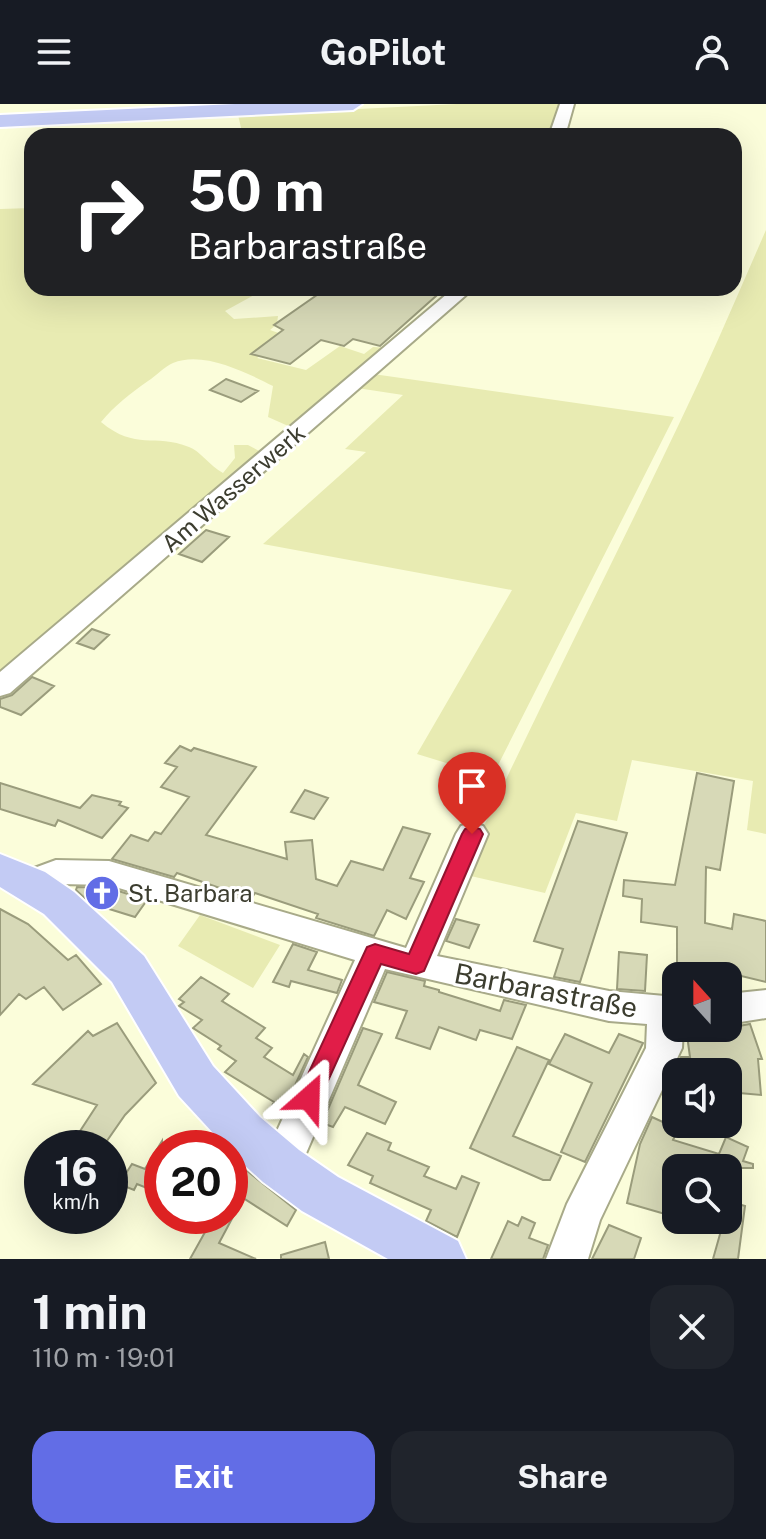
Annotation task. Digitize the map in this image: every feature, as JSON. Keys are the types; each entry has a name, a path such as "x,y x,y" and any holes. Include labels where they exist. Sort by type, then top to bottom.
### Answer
{"main road":[{"path":"0,121 353,104"},
{"path":"15,876 59,903 128,969 196,1081 243,1132 281,1166 320,1194 439,1259"}],"street":[{"path":"560,128 567,104"},
{"name":"Am Wasserwerk","path":"0,687 456,296"},
{"name":"Barbarastraße","path":"416,965 472,834"},
{"name":"Barbarastraße","path":"15,876 56,872 109,873 416,965 609,1006 662,1011"},
{"path":"281,1166 375,953"},
{"path":"742,1007 766,1004"},
{"path":"567,1259 581,1217 665,1042"}],"green space":[{"path":"457,104 563,104 555,128 241,128 238,115"},
{"path":"24,208 24,296 252,296 225,311 234,319 278,316 277,324 270,330 290,337 257,358 306,370 340,346 364,354 373,347 391,348 295,429 268,417 273,386 211,361 198,359 173,363 123,400 101,422 125,436 189,447 223,473 235,458 234,445 248,445 265,454 0,679 0,209"},
{"path":"766,230 766,834 747,830 753,781 632,760 617,821 576,813 545,893 462,874 737,296 742,296 742,285"},
{"path":"373,374 674,417 492,777 417,754 512,590 263,544 366,452 345,449 403,395 357,388"},
{"path":"200,915 280,945 253,988 178,946"}],"building":[{"path":"316,296 436,296 380,346 353,339 344,346 321,340 290,364 251,354 283,330 274,325"},
{"path":"226,379 258,391 241,402 210,390"},
{"path":"206,530 229,537 202,562 179,554"},
{"path":"92,629 109,635 94,649 77,643"},
{"path":"32,677 54,686 21,715 0,707 0,699 12,695"},
{"path":"180,746 256,767 206,835 287,859 285,842 312,840 316,879 337,886 351,861 383,870 403,827 430,834 410,878 424,882 406,919 387,910 374,936 316,918 318,914 255,893 251,899 177,873 174,877 112,859 131,835 148,841 155,832 161,834 189,797 161,787 177,767 165,763"},
{"path":"697,773 734,781 720,870 706,867 705,923 732,929 734,914 766,921 766,982 742,976 742,962 677,962 677,927 641,922 642,899 623,896 624,880 675,885"},
{"path":"0,783 80,808 92,795 121,802 119,805 128,808 102,838 58,820 55,826 0,809"},
{"path":"305,790 328,798 314,819 291,812"},
{"path":"578,821 627,833 580,982 554,977 563,949 534,941"},
{"name":"St. Barbara","path":"77,887 109,888 147,900 135,917 90,903 76,890"},
{"path":"0,909 28,924 68,960 76,955 101,984 63,1010 44,987 26,999 19,994 0,1015"},
{"path":"456,919 479,925 469,948 446,941"},
{"path":"293,944 317,952 308,970 342,980 337,993 291,981 289,987 273,982"},
{"path":"619,952 647,955 645,991 617,989"},
{"path":"387,972 425,981 424,986 439,992 500,1011 504,1000 526,1005 512,1039 480,1030 476,1040 439,1027 430,1049 396,1038 407,1011 374,1002"},
{"path":"201,977 229,994 222,1001 265,1028 256,1038 272,1048 264,1057 293,1075 304,1054 308,1057 280,1118 268,1113 274,1102 225,1072 236,1061 218,1049 221,1046 193,1028 202,1020 179,1006 184,1002 179,999"},
{"path":"117,1023 156,1083 115,1130 81,1130 97,1105 33,1084 88,1031 93,1036"},
{"path":"750,1024 762,1059 758,1059 761,1095 742,1093 742,1058 681,1058 690,1057 688,1042 742,1042 742,1025"},
{"path":"363,1028 382,1034 358,1085 396,1102 385,1124 345,1107 333,1127 322,1123"},
{"path":"565,1034 609,1053 619,1034 643,1043 585,1162 561,1152 592,1083 549,1064"},
{"path":"517,1047 549,1060 513,1136 561,1156 550,1180 543,1180 470,1148"},
{"path":"652,1117 662,1122 662,1138 674,1138 719,1154 662,1154 662,1213 627,1203 640,1144"},
{"path":"367,1133 391,1143 388,1150 429,1167 424,1176 456,1189 462,1176 479,1183 457,1237 426,1221 431,1210 370,1183 373,1176 348,1165"},
{"path":"726,1138 748,1147 743,1161 753,1164 753,1168 742,1168 742,1154 719,1154"},
{"path":"132,1164 144,1169 144,1187 137,1184 134,1190 128,1188 128,1170"},
{"path":"248,1172 296,1210 287,1226 248,1201"},
{"path":"522,1217 535,1223 529,1238 548,1245 543,1259 491,1259 508,1221 518,1226"},
{"path":"609,1225 641,1238 634,1259 592,1259"},
{"path":"204,1234 224,1234 219,1243 256,1259 190,1259"},
{"path":"720,1234 741,1234 738,1259 713,1259"},
{"path":"325,1242 329,1259 281,1259 281,1255"}],"place":[{"name":"St. Barbara","path":"102,893"}],"route":[{"path":"309,1098 375,953 416,965 472,834"}]}
